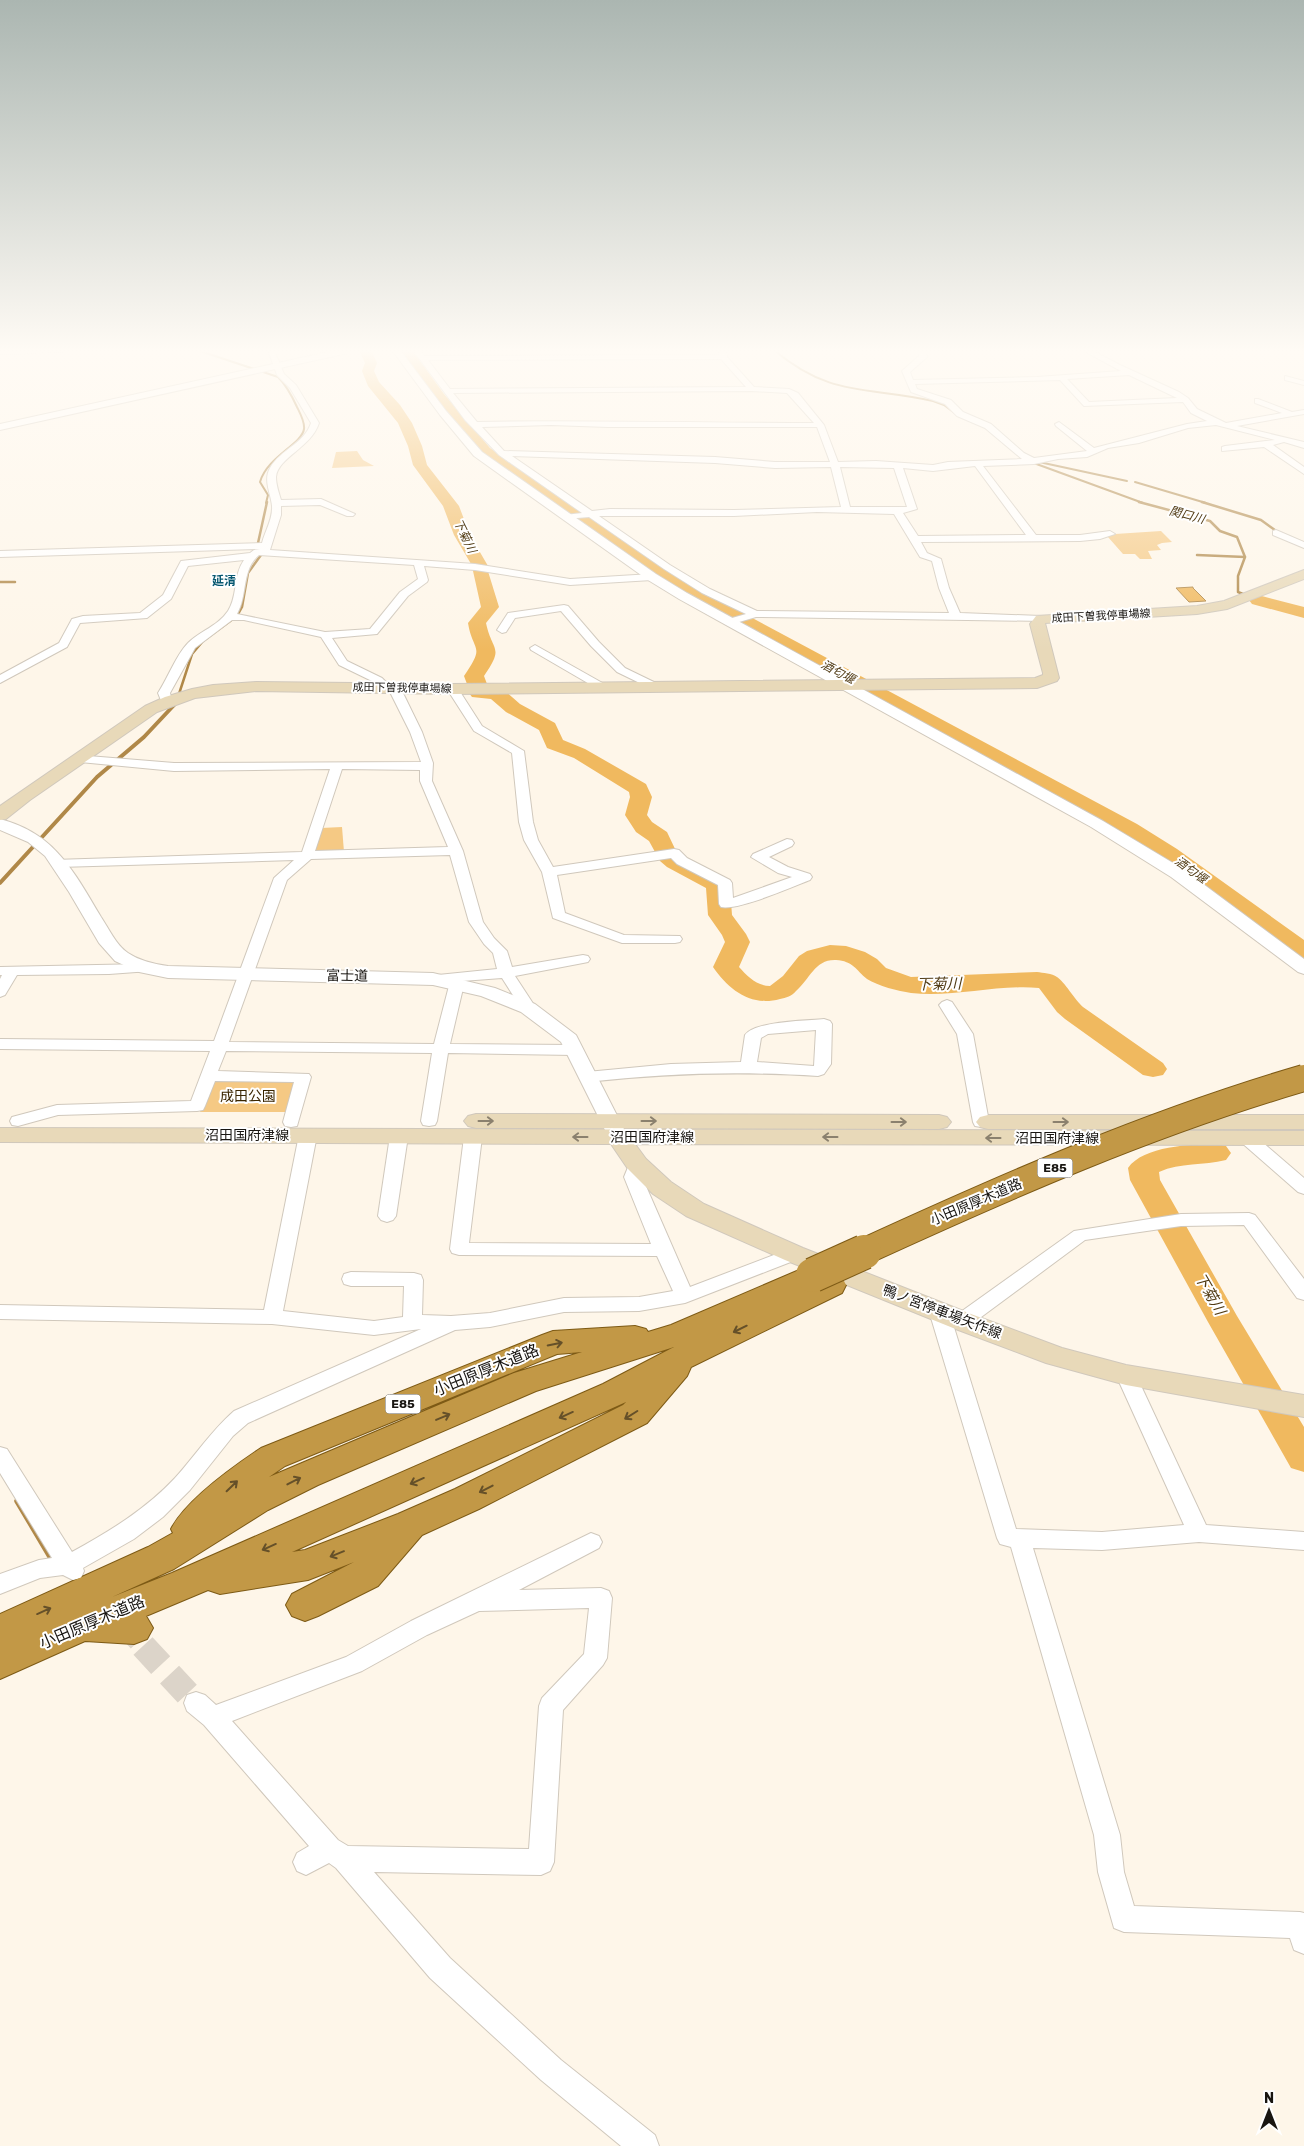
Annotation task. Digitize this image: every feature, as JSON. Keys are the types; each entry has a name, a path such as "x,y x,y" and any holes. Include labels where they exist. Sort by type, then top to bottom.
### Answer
{"highway":[{"name":"小田原厚木道路","path":"0,1662 76,1628 185,1584 615,1393 685,1344 813,1271 1109,1145 1223,1102 1304,1078"},
{"name":"小田原厚木道路","path":"813,1271 1242,1112 1304,1092"},
{"name":"小田原厚木道路","path":"185,1584 308,1565 411,1524 466,1499 635,1414 685,1344"},
{"name":"小田原厚木道路","path":"0,1631 161,1558 256,1500 306,1475 525,1382 685,1344"},
{"path":"305,1605 365,1575 411,1524"},
{"path":"76,1628 134,1628"}],"main road":[{"name":"成田下曽我停車場線","path":"0,815 24,796 151,709 166,701 184,695 236,686 453,689 874,682 1037,683 1047,681 1051,678 1052,673 1037,624 1041,619 1197,610 1227,605 1304,574"},
{"name":"沼田国府津線","path":"6,1126 300,1128 429,1122 614,1129 1248,1139 1304,1138"},
{"name":"沼田国府津線","path":"300,1128 399,1136 473,1137 614,1129 981,1122 1304,1122"},
{"name":"鴨ノ宮停車場矢作線","path":"614,1129 637,1164 662,1188 695,1210 813,1271 950,1316 1056,1356 1126,1376 1304,1406"}],"street":[{"path":"265,549 277,510 271,477 272,473 282,460 294,450"},
{"path":"475,450 652,577 729,622 1141,850 1177,873 1304,968"},
{"path":"499,450 667,567 751,615"},
{"path":"830,450 846,509"},
{"path":"1015,450 1030,461"},
{"path":"1274,450 1304,472"},
{"path":"502,453 715,460 775,465 897,465 934,468 948,465 1030,461 1086,454 1093,451"},
{"path":"977,464 1033,538"},
{"path":"568,517 590,513 668,511 734,513 846,509 897,511 912,509 897,465"},
{"path":"276,503 321,502 350,514"},
{"path":"897,511 906,528 917,539 923,555 936,559 944,588 956,616"},
{"path":"1276,532 1304,545"},
{"path":"917,539 1099,537 1110,534"},
{"path":"0,554 238,545 419,564 474,567 570,582 652,577"},
{"path":"234,617 241,574 252,556 265,549"},
{"path":"0,680 63,645 76,621 143,616 166,597 184,563 252,556"},
{"path":"166,701 164,693 176,674 186,652 197,640 234,617 325,635 373,632 404,594 423,580 419,564"},
{"path":"502,630 512,615 564,608 595,644 621,670 654,686"},
{"path":"729,622 751,615 956,616 1041,619"},
{"path":"325,635 343,663 378,680 392,689 398,698 416,732 428,766 426,780 456,850 476,922 489,941 500,951 506,973 528,1008"},
{"path":"534,648 602,687"},
{"path":"453,689 478,728 518,751 526,822 531,840 549,872 558,915 622,939 675,939"},
{"path":"80,758 174,767 428,766"},
{"path":"6,1126 57,1110 196,1106 247,974 281,878 307,856 337,765"},
{"path":"0,824 37,841 59,863 108,943 121,957 145,968"},
{"path":"549,872 674,853 682,861 725,884 726,904 805,878 783,870 758,857 787,844"},
{"path":"59,863 456,850"},
{"path":"432,979 506,973 584,959"},
{"name":"富士道","path":"6,971 145,968 168,972 432,979 488,992 528,1008 569,1039 614,1129"},
{"path":"0,992 6,971"},
{"path":"429,1122 441,1048 456,984"},
{"path":"947,1005 965,1034 981,1122"},
{"path":"587,1077 664,1069 748,1068 818,1071 823,1064 824,1024 765,1030 753,1035 748,1068"},
{"path":"0,1044 575,1050"},
{"path":"208,1076 303,1077 300,1128 272,1317"},
{"path":"387,1216 399,1136"},
{"path":"473,1137 459,1249 664,1250"},
{"path":"1248,1139 1304,1188"},
{"path":"637,1164 633,1177 685,1296"},
{"path":"1304,1293 1250,1219 1181,1220 1080,1235 950,1316 1008,1538 1102,1541 1199,1533 1304,1541"},
{"path":"0,1312 272,1317 374,1328 421,1322 451,1323 490,1320 564,1305 639,1304 813,1271"},
{"path":"351,1279 414,1280 412,1324"},
{"path":"0,1584 39,1569 71,1569 126,1533 155,1511 182,1484 226,1430 241,1417 451,1323"},
{"path":"1126,1376 1199,1533"},
{"path":"0,1455 71,1569"},
{"path":"1019,1538 1107,1835 1111,1872 1124,1919 1300,1925 1304,1940"},
{"path":"591,1542 477,1601 419,1628 354,1664 204,1710 440,1968 551,2070 644,2146"},
{"path":"306,1862 337,1854 541,1862 552,1706 595,1658 601,1598 477,1601"}],"green space":[{"path":"357,451 363,460 374,466 332,468 336,452"},
{"path":"1161,531 1172,542 1157,545 1161,550 1148,551 1152,559 1140,559 1135,554 1123,554 1108,537 1115,534"},
{"path":"342,827 344,852 314,853 321,828"},
{"name":"成田公園","path":"211,1080 297,1080 288,1112 200,1112"}],"shaded area":[{"path":"1193,587 1206,601 1189,602 1176,588"}],"waterway":[{"path":"266,503 268,495 260,482 270,465 285,450"},
{"name":"下菊川","path":"416,450 420,465 451,506 462,535 480,566"},
{"name":"酒匂堰","path":"484,450 652,568 692,593 1129,829 1169,854 1304,952"},
{"name":"関口川","path":"1031,462 1143,503"},
{"path":"1039,462 1127,481"},
{"path":"1135,482 1206,503"},
{"path":"258,543 267,502"},
{"name":"関口川","path":"1139,502 1210,521 1220,531 1237,537 1245,557"},
{"path":"1202,502 1261,520 1279,533"},
{"path":"178,697 192,654 203,641 237,616 242,607 248,573 261,555"},
{"path":"1197,555 1245,557"},
{"name":"関口川","path":"1245,557 1238,576 1238,592 1258,600"},
{"name":"下菊川","path":"477,684 474,676 483,662 487,650 477,623 490,607 481,571"},
{"path":"0,582 15,582"},
{"name":"関口川","path":"1258,600 1304,613"},
{"name":"下菊川","path":"479,693 496,693 513,708 548,727 554,744 578,753"},
{"path":"0,883 97,777 144,737 175,704"},
{"name":"下菊川","path":"583,756 638,789 641,797 636,815 644,827 659,837 665,851"},
{"name":"下菊川","path":"668,856 675,862 717,884 719,912 734,934 737,942 736,949 726,967 739,982 751,990 764,994 779,992 792,981 808,961 815,956 830,952 846,954 861,959 877,974 911,985 931,986 1037,980 1048,982 1066,1006 1074,1013 1153,1069"},
{"name":"下菊川","path":"1216,1153 1186,1154 1162,1159 1143,1168 1145,1180 1224,1322 1304,1458"},
{"path":"17,1501 52,1560"}],"tunnel":[{"path":"124,1626 144,1647"},
{"path":"143,1646 196,1703"}],"district":[{"name":"延清","path":"224,581"}]}
